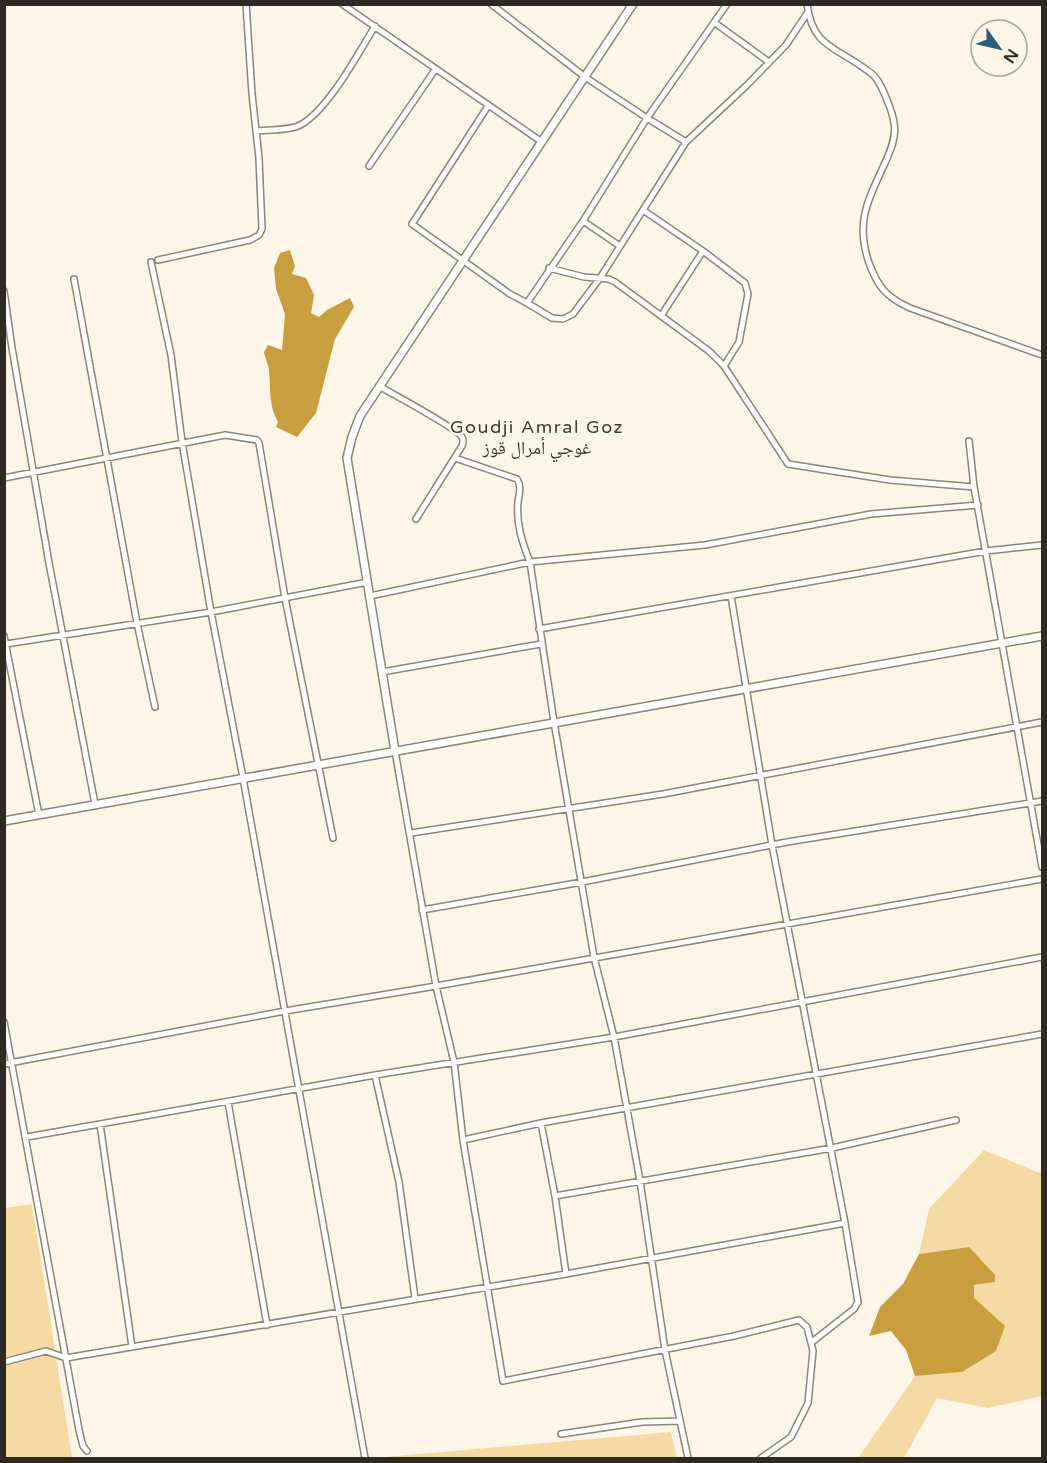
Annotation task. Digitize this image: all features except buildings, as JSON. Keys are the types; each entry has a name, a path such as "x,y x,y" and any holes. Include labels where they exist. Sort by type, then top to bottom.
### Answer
{"street":[{"path":"246,4 257,131 262,223 259,235 250,240 154,261 211,612 365,1458"},
{"path":"342,4 542,142"},
{"path":"491,4 585,77 686,142"},
{"path":"633,4 360,416 347,458 422,910 436,986 454,1062 463,1140 503,1381 734,1336 799,1320 807,1327 814,1359 808,1403 791,1437 760,1458"},
{"path":"527,303 583,221 647,117 728,4"},
{"path":"807,4 812,26 826,45 875,77 894,123 890,153 870,196 864,216 863,243 880,286 891,298 910,308 1042,355"},
{"path":"488,106 412,224 510,294 552,318 563,319 573,314 600,278 686,142 786,45 808,12"},
{"path":"715,23 769,62"},
{"path":"257,131 298,126 309,118 338,87 375,26"},
{"path":"369,166 435,70"},
{"path":"643,210 746,283 739,342 724,366"},
{"path":"583,221 620,246"},
{"path":"661,316 703,251"},
{"path":"549,268 615,282 709,351 724,366 788,464 890,480 974,487"},
{"path":"74,279 137,623 155,707"},
{"path":"4,291 49,563 95,804"},
{"path":"380,386 462,436 462,446 416,519"},
{"path":"4,478 225,435 253,438 259,443 285,598 333,838"},
{"path":"969,441 974,487 1042,867"},
{"path":"455,458 517,479 520,484 517,517 530,562 541,644 594,957 614,1037 640,1181 665,1350 688,1458"},
{"path":"370,596 530,562 705,545 871,514 978,505"},
{"path":"539,629 986,552 1042,545"},
{"path":"6,644 211,612 368,582"},
{"path":"731,596 748,688 759,776 818,1073 858,1302 854,1309 812,1342"},
{"path":"4,636 39,815"},
{"path":"4,821 1042,636"},
{"path":"382,672 541,644"},
{"path":"411,833 663,794 1042,722"},
{"path":"422,910 772,845 1042,801"},
{"path":"4,1064 285,1011 1042,879"},
{"path":"27,1137 298,1088 614,1037 1042,957"},
{"path":"4,1022 27,1137 82,1446 87,1451"},
{"path":"463,1140 627,1107 1042,1034"},
{"path":"375,1075 399,1182 415,1298"},
{"path":"228,1102 267,1325"},
{"path":"555,1196 831,1148 956,1120"},
{"path":"541,1123 555,1196 566,1274"},
{"path":"100,1124 132,1347"},
{"path":"4,1362 46,1351 66,1358 267,1325 845,1223"},
{"path":"561,1434 642,1422 680,1420"}],"shaded area":[{"path":"290,250 295,266 292,274 306,278 314,295 311,313 319,317 350,298 354,307 335,339 316,413 297,437 276,427 278,422 271,403 269,370 264,352 268,345 282,350 285,314 276,289 274,268 280,253"},
{"path":"984,1150 1042,1174 1042,1396 988,1408 937,1398 904,1458 858,1458 915,1376 962,1372 974,1285 995,1282 969,1247 919,1254 929,1209"},
{"path":"32,1204 72,1458 5,1458 4,1208"},
{"path":"969,1247 995,1275 995,1282 974,1285 974,1298 1005,1326 996,1351 962,1372 915,1376 906,1350 891,1331 869,1336 880,1307 903,1284 919,1254"},
{"path":"671,1432 677,1458 373,1458"}],"district":[{"name":"Goudji Amral Goz غوجي أمرال قوز","path":"537,437"}]}
